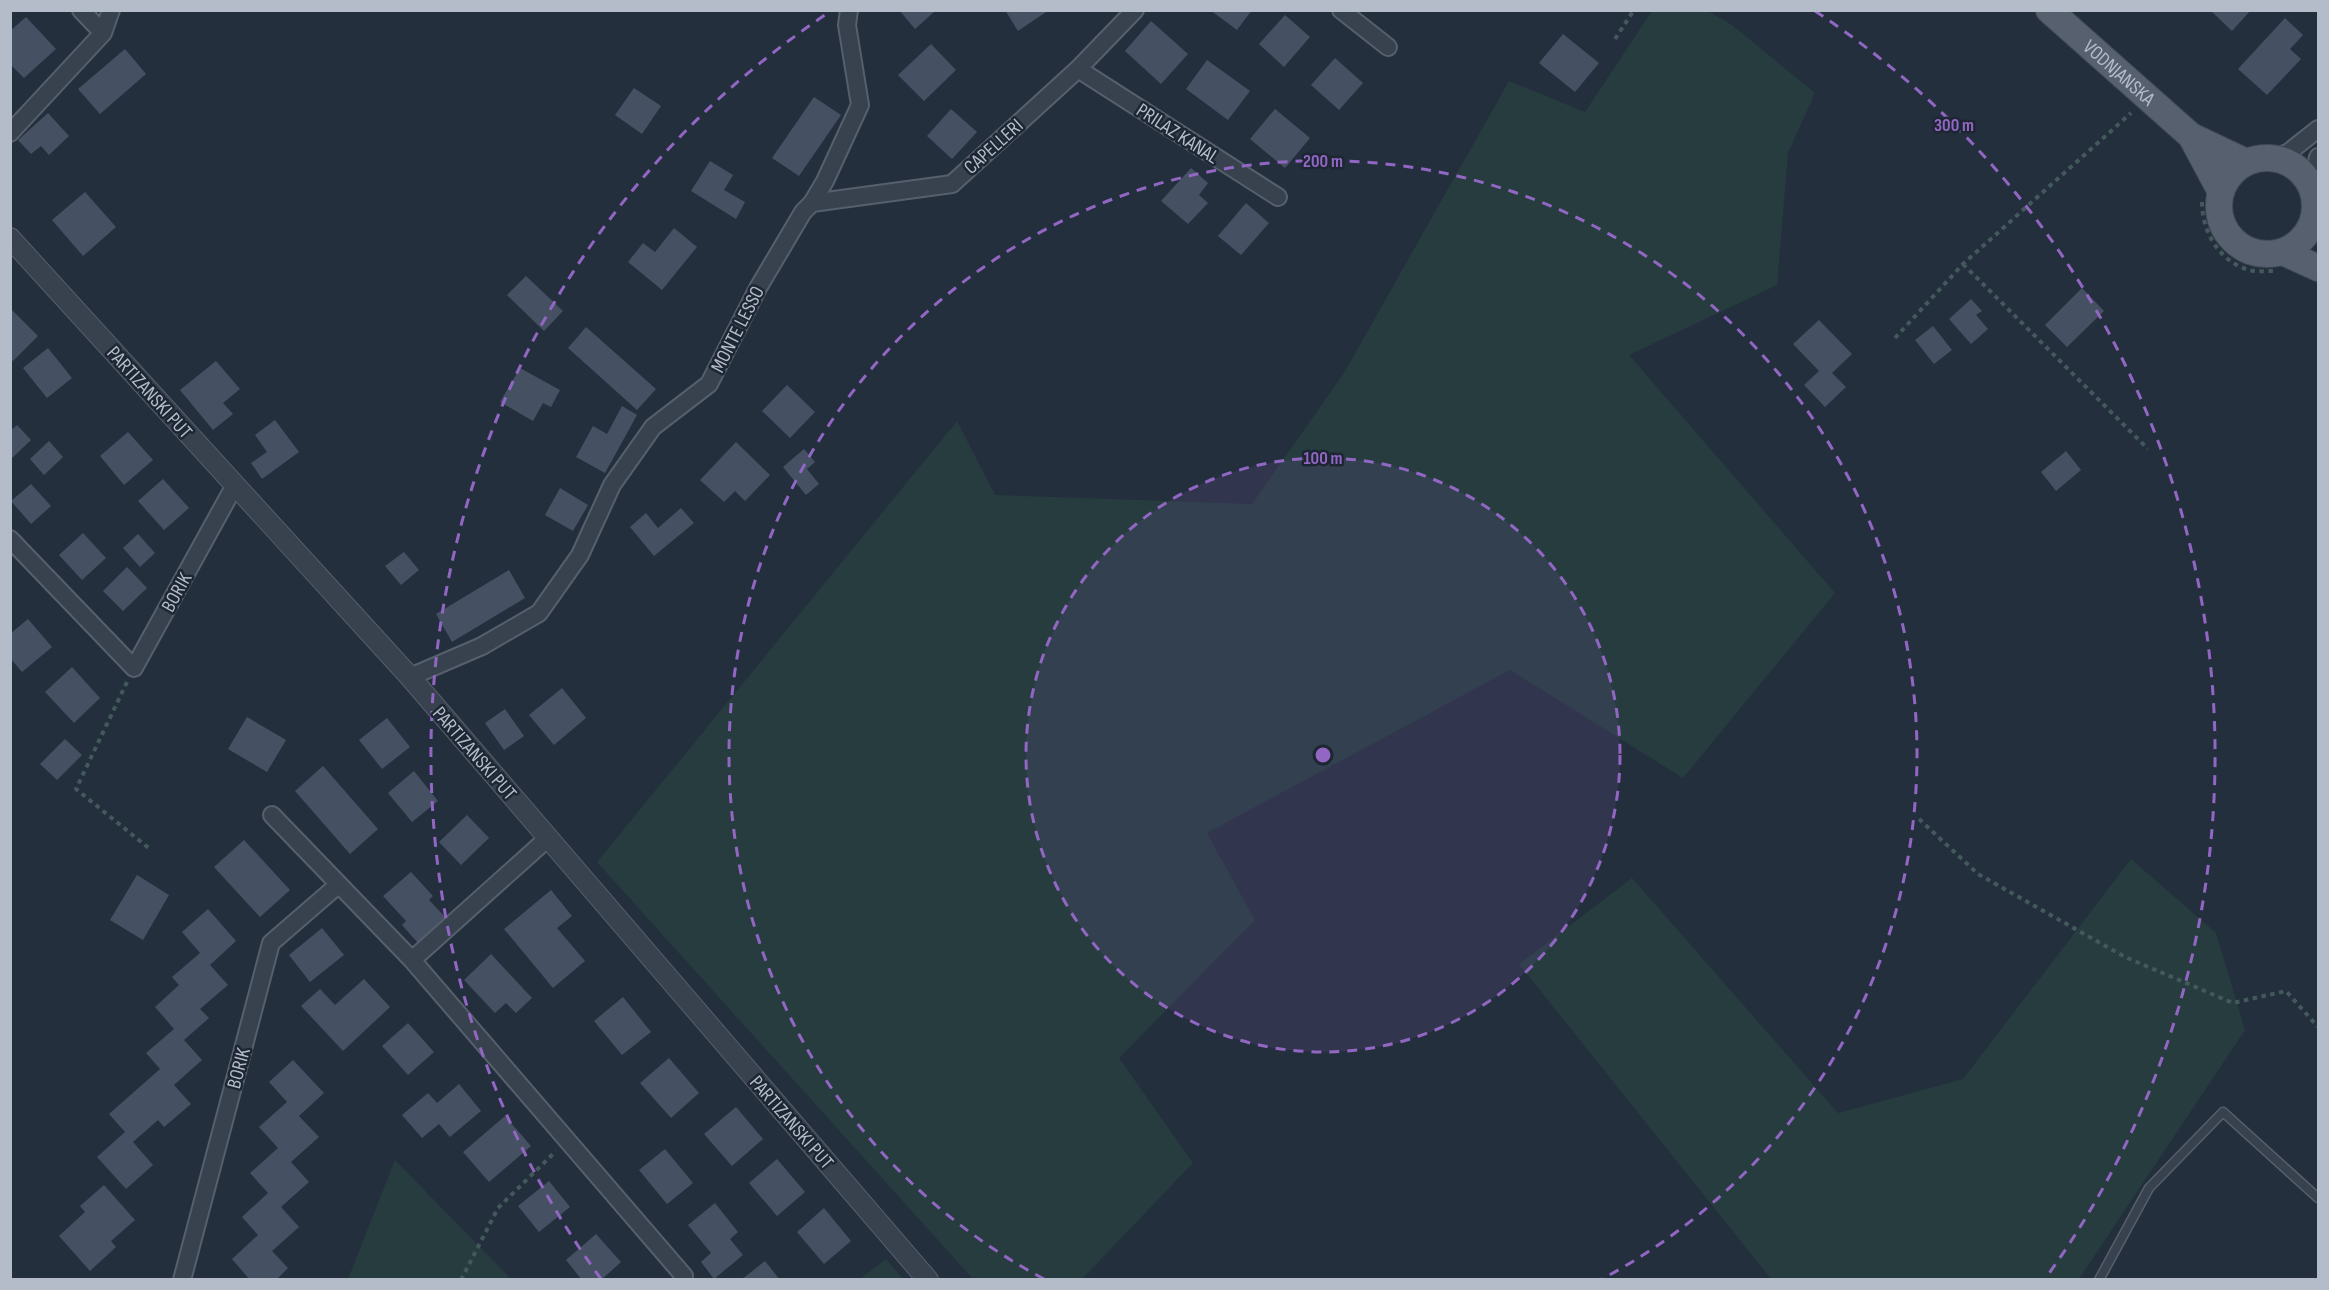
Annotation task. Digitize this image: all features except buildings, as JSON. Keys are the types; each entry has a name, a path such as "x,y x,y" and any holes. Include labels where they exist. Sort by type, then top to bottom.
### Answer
{"main road":[{"name":"VODNJANSKA","path":"2049,10 2191,136 2246,162"},
{"name":"VODNJANSKA","path":"2191,136 2211,195 2219,206 2220,219 2225,231 2234,241 2244,249 2270,254 2280,261 2319,268"},
{"path":"2211,195 2246,162 2266,157 2276,158 2297,168 2312,187 2315,200 2315,229 2280,261"}],"street":[{"path":"81,10 103,33"},
{"path":"10,133 103,33 111,10"},
{"name":"MONTE LESSO","path":"410,677 482,646 539,613 580,555 612,485 653,427 709,384 758,288 803,212 812,203 860,105 847,25 849,10"},
{"name":"CAPELLERI","path":"812,203 952,184 1078,69 1135,10"},
{"path":"1341,10 1388,47"},
{"name":"PRILAZ KANAL","path":"1078,69 1278,196"},
{"path":"2276,158 2289,152 2319,129"},
{"path":"2312,187 2319,157"},
{"name":"PARTIZANSKI PUT","path":"10,238 410,677 928,1280"},
{"name":"BORIK","path":"134,668 235,485"},
{"path":"10,539 134,668"},
{"path":"272,815 412,960 684,1276"},
{"path":"412,960 548,838"},
{"name":"BORIK","path":"182,1280 271,943 338,885"}],"lane":[{"path":"2099,1280 2149,1188 2223,1112 2319,1198"}],"path":[{"path":"1615,39 1634,10"},
{"path":"1895,338 1963,264 2147,98"},
{"path":"2211,195 2205,227 2213,244 2225,256 2238,266 2251,271 2280,261"},
{"path":"1963,264 2148,449"},
{"path":"134,668 76,789 151,850"},
{"path":"1919,819 1978,874 2125,957 2234,1003 2286,991 2319,1027"},
{"path":"461,1280 498,1208 567,1140"}],"green space":[{"path":"1706,10 1732,25 1815,93 1788,153 1777,285 1629,355 1835,593 1683,778 1510,670 1207,833 1255,920 1119,1058 1193,1163 1082,1279 973,1279 597,862 957,421 995,495 1252,504 1344,373 1509,81 1585,112 1652,11"},
{"path":"2131,859 2216,933 2245,1030 2079,1279 1771,1279 1519,964 1632,878 1838,1113 1963,1079"},
{"path":"395,1160 511,1279 348,1279"},
{"path":"886,1259 903,1279 860,1279"}]}
